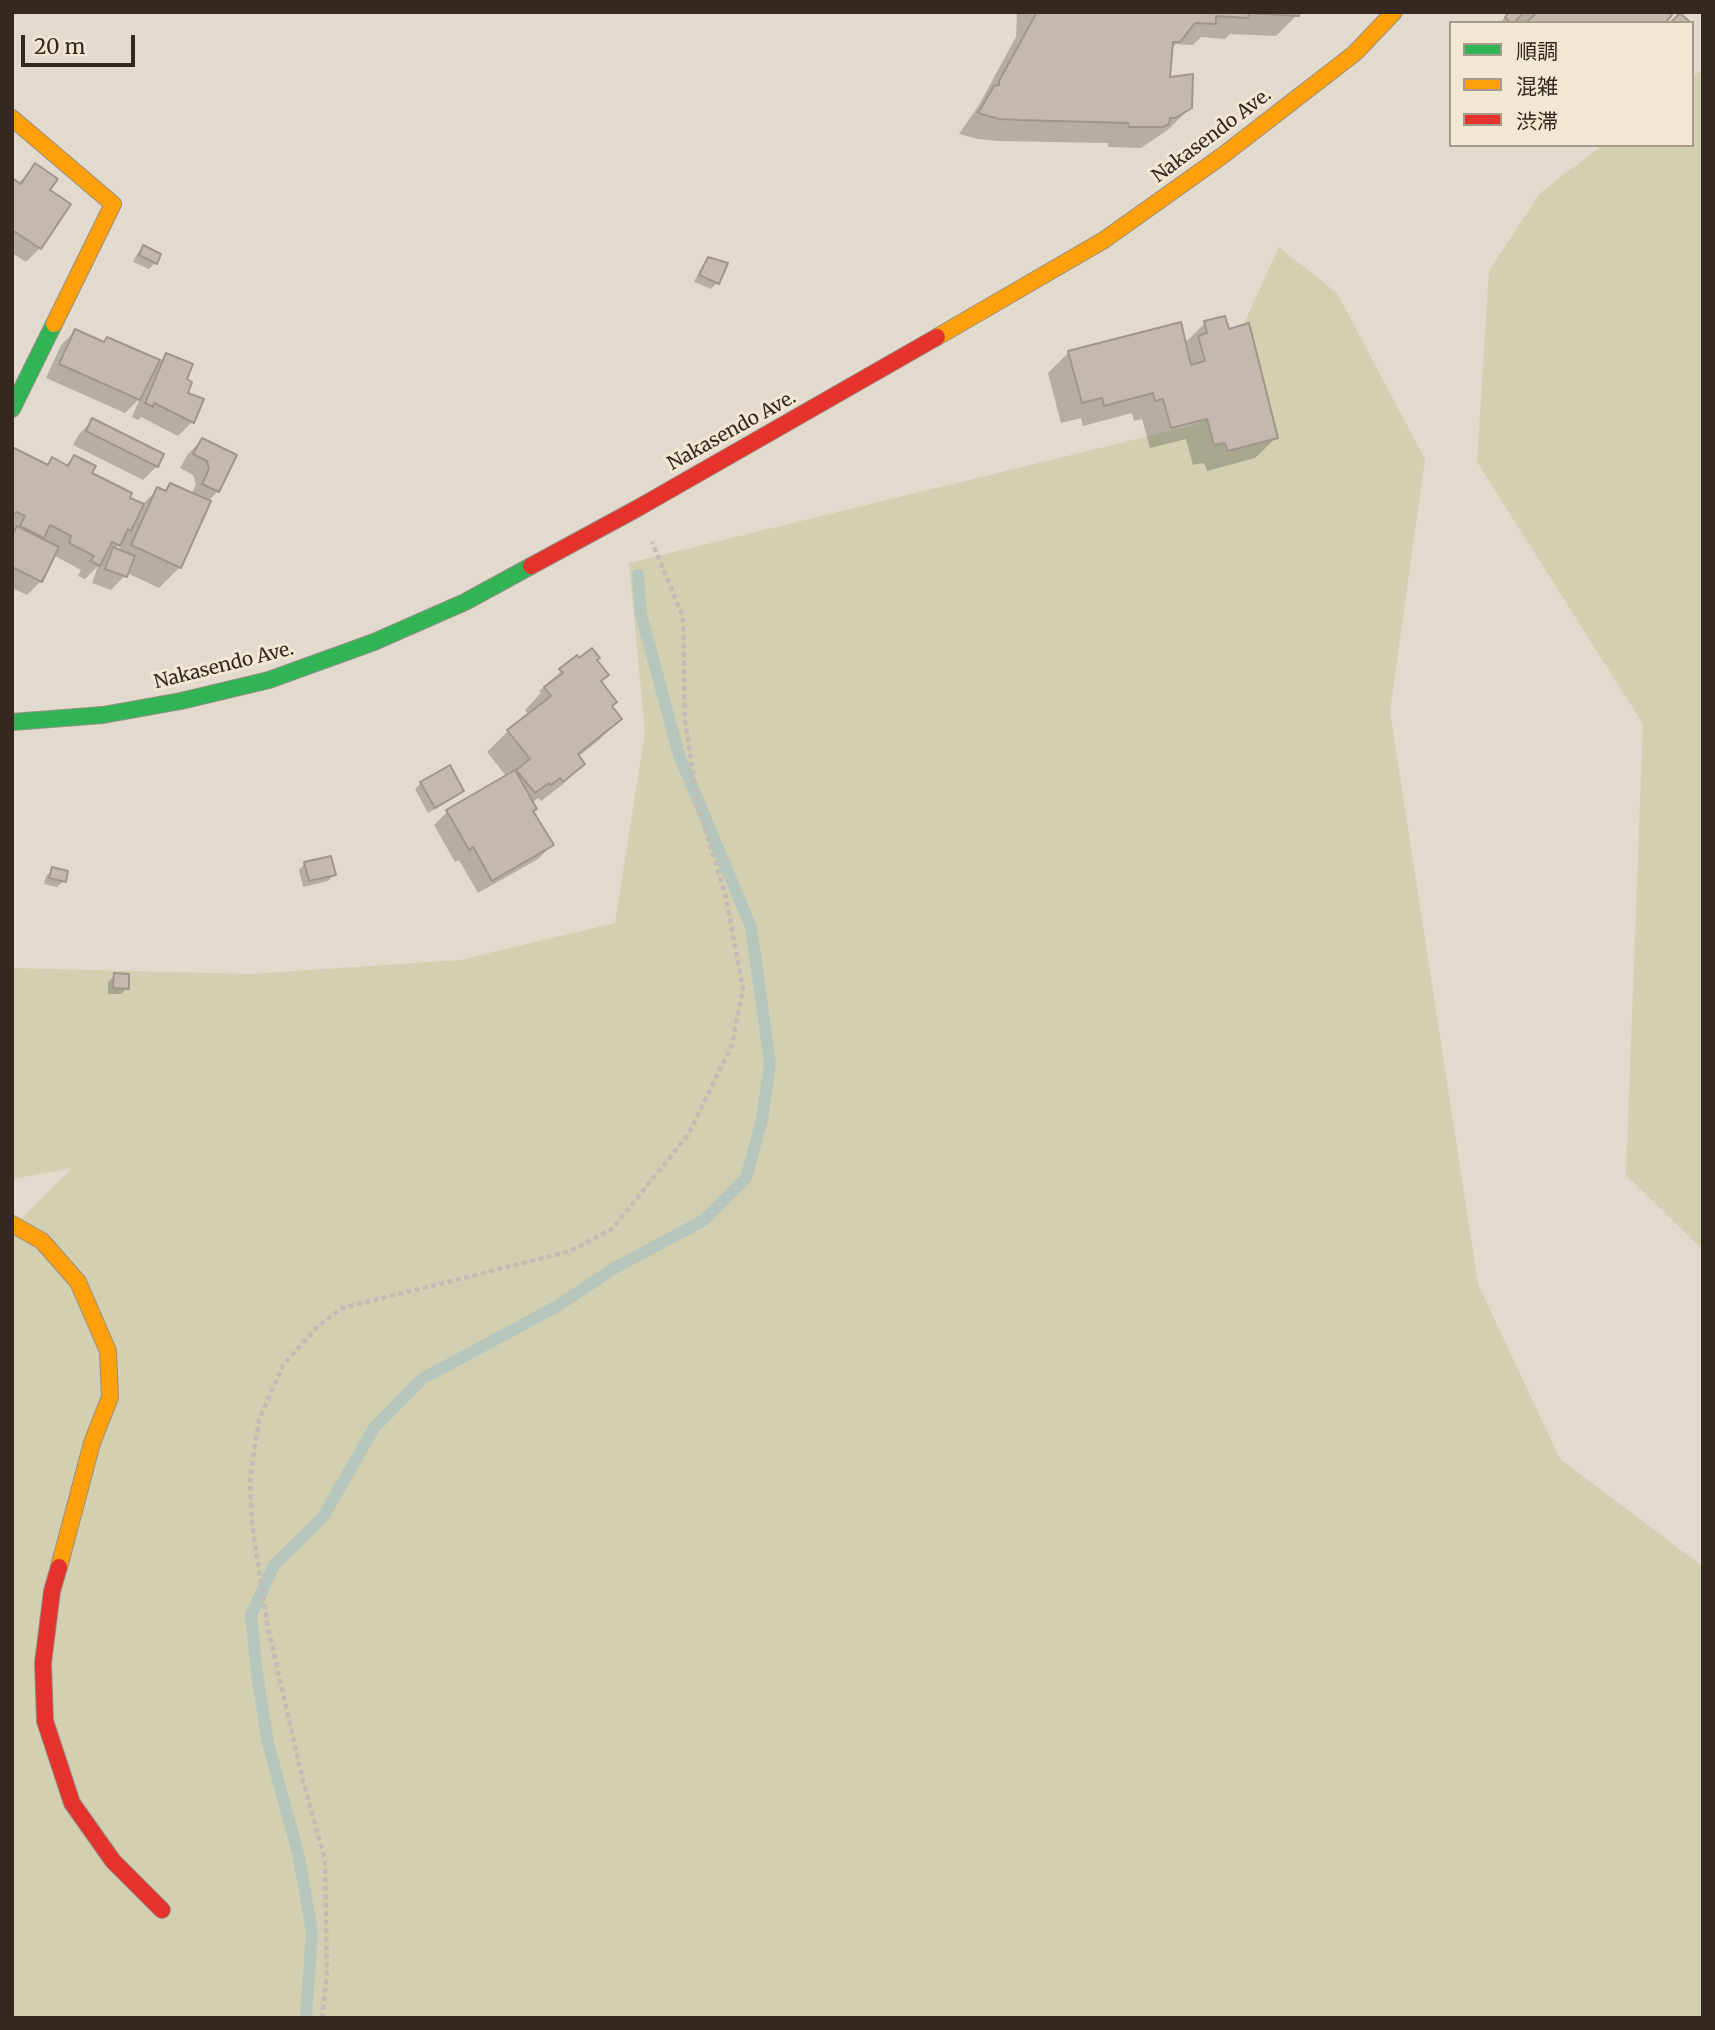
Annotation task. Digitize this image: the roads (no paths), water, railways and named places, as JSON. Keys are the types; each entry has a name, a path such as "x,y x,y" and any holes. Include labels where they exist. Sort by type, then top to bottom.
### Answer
{"main road":[{"name":"Nakasendo Ave.","path":"12,722 103,715 181,701 269,680 374,642 452,607 638,508 1104,240 1222,156 1355,53 1394,12"},
{"path":"12,118 113,204 12,410"},
{"path":"12,1224 42,1241 78,1282 108,1351 110,1397 92,1443 52,1591 43,1663 45,1721 72,1803 113,1861 162,1910"}],"waterway":[{"path":"306,2018 312,1932 299,1857 268,1743 251,1615 274,1565 323,1517 374,1428 422,1379 559,1305 613,1269 704,1220 746,1178 762,1120 770,1063 751,927 679,755 641,614 638,575"}]}
